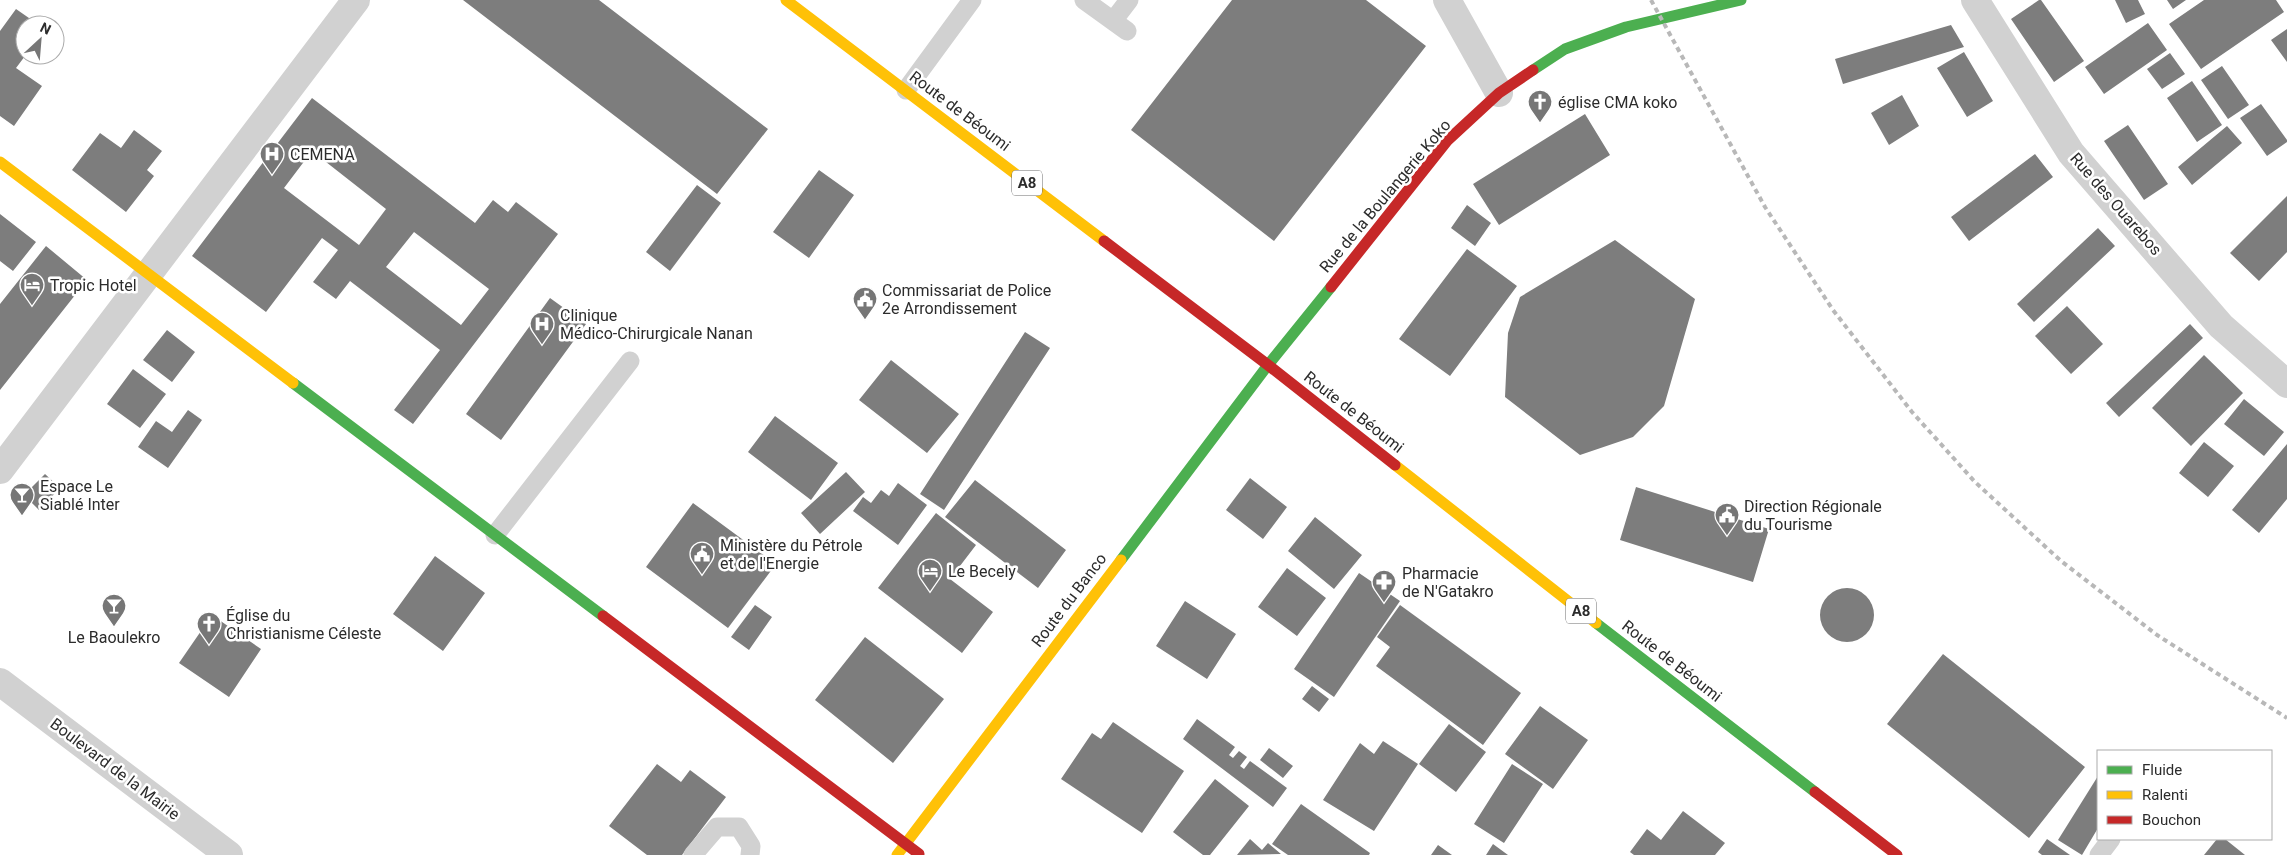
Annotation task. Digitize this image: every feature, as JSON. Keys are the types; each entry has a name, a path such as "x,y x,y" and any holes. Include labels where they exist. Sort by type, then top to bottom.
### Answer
{"street":[{"path":"0,470 356,0"},
{"name":"Route de Béoumi","path":"786,0 1268,365 1637,655 1897,855"},
{"path":"1447,0 1499,93"},
{"name":"Rue de la Boulangerie Koko","path":"1268,365 1446,141 1499,93 1565,50 1626,27 1741,0"},
{"name":"Rue des Ouarebos","path":"1975,0 2071,153 2221,326 2287,384"},
{"path":"0,162 920,855"},
{"name":"Route du Banco","path":"897,855 1268,365"},
{"name":"Boulevard de la Mairie","path":"0,682 230,855"}],"lane":[{"path":"906,90 972,0"},
{"path":"1084,0 1120,26 1129,0"},
{"path":"495,534 630,361"},
{"path":"693,855 717,827 738,827 750,846 750,855"},
{"path":"2099,855 2110,840"}],"building":[{"path":"463,0 599,0 768,129 717,194"},
{"path":"1232,0 1366,0 1426,46 1274,241 1131,130"},
{"path":"2041,0 2084,61 2054,82 2011,19"},
{"path":"2115,0 2138,0 2145,14 2126,23"},
{"path":"2167,0 2186,0 2173,9"},
{"path":"2204,0 2276,0 2284,12 2201,69 2169,24"},
{"path":"16,9 25,15 15,15 15,65 18,65 16,68 42,86 14,126 0,116 0,31"},
{"path":"2148,23 2167,50 2104,94 2085,67"},
{"path":"1951,25 1964,47 1843,84 1835,59"},
{"path":"2287,29 2287,62 2271,40"},
{"path":"1964,52 1993,101 1967,117 1937,68"},
{"path":"2170,53 2185,74 2162,89 2147,69"},
{"path":"2222,66 2249,105 2228,119 2201,80"},
{"path":"2192,81 2222,125 2197,142 2167,98"},
{"path":"1902,95 1919,126 1889,145 1871,113"},
{"path":"312,98 475,223 493,200 508,212 516,202 558,234 413,424 394,410 440,350 350,281 336,299 313,282 338,250 322,238 266,312 192,256","holes":["312,151 386,209 359,245 284,188","414,232 489,289 461,325 386,267"]},
{"path":"2261,104 2287,140 2287,142 2267,156 2240,118"},
{"path":"1585,114 1610,155 1499,225 1473,184"},
{"path":"2128,125 2168,184 2144,200 2104,141"},
{"path":"2227,126 2242,143 2192,185 2178,167"},
{"path":"134,130 162,151 147,170 154,176 126,212 72,170 100,133 121,148"},
{"path":"2035,154 2053,177 1969,241 1951,217"},
{"path":"819,170 854,195 809,258 773,232"},
{"path":"697,185 721,203 670,271 646,252"},
{"path":"2287,196 2287,252 2259,281 2230,253"},
{"path":"1467,205 1491,223 1475,246 1451,228"},
{"path":"0,214 36,242 13,271 0,261"},
{"path":"2098,228 2115,246 2034,322 2017,304"},
{"path":"1615,240 1695,299 1664,406 1633,437 1580,455 1505,397 1508,333 1520,297"},
{"path":"46,246 87,280 0,390 0,304"},
{"path":"1467,249 1517,286 1450,376 1399,339"},
{"path":"550,298 586,324 501,440 466,414"},
{"path":"2067,306 2103,344 2071,374 2035,336"},
{"path":"2190,324 2203,338 2119,417 2106,403"},
{"path":"167,330 195,352 172,382 143,360"},
{"path":"1025,332 1050,348 944,510 920,494"},
{"path":"2204,355 2243,393 2191,446 2152,408"},
{"path":"891,360 959,414 927,453 859,400"},
{"path":"133,369 166,394 140,428 107,404"},
{"path":"2244,399 2284,432 2264,456 2224,424"},
{"path":"188,410 202,420 168,468 138,447 156,421 172,432"},
{"path":"775,416 838,463 811,500 748,452"},
{"path":"2204,442 2234,466 2208,497 2179,473"},
{"path":"2287,444 2287,499 2259,533 2232,510"},
{"path":"846,472 865,492 820,534 801,513"},
{"path":"45,474 60,488 39,510 24,495"},
{"path":"1250,478 1287,507 1263,539 1226,510"},
{"path":"975,480 1066,550 1038,588 945,517"},
{"path":"898,483 927,505 898,545 853,511 863,497 871,503 881,490 889,496"},
{"path":"1636,487 1769,529 1753,582 1620,540"},
{"path":"693,503 776,564 728,628 646,567"},
{"path":"936,513 976,545 950,579 993,612 962,653 878,588"},
{"path":"1315,517 1362,555 1334,589 1288,551"},
{"path":"435,556 485,593 443,651 393,614"},
{"path":"1287,568 1326,598 1297,636 1258,607"},
{"path":"1359,573 1400,601 1334,697 1294,669"},
{"path":"1847,588 1857,590 1866,596 1872,605 1874,615 1872,625 1866,634 1857,640 1847,642 1837,640 1828,634 1822,625 1820,615 1822,605 1828,596 1837,590"},
{"path":"1185,601 1236,634 1207,679 1156,646"},
{"path":"755,605 772,617 749,650 731,637"},
{"path":"1400,605 1521,693 1483,745 1376,666 1390,647 1377,637"},
{"path":"212,615 261,649 229,697 179,663"},
{"path":"865,637 944,699 893,763 815,700"},
{"path":"1943,654 2085,767 2029,838 1887,724"},
{"path":"1312,686 1329,699 1319,712 1302,699"},
{"path":"1540,706 1588,740 1553,789 1505,754"},
{"path":"1197,719 1235,747 1229,755 1233,758 1239,751 1247,757 1240,766 1244,769 1250,761 1287,788 1273,807 1183,739"},
{"path":"1113,722 1184,771 1142,833 1061,779 1092,733 1101,739"},
{"path":"1449,724 1486,752 1456,792 1419,764"},
{"path":"1383,741 1418,764 1374,831 1323,800 1360,743 1374,754"},
{"path":"1269,748 1293,766 1283,778 1260,760"},
{"path":"657,764 681,782 690,770 726,797 682,855 647,855 609,826"},
{"path":"1512,764 1543,784 1504,843 1474,824"},
{"path":"2097,778 2097,830 2082,855 2058,840"},
{"path":"1215,779 1249,806 1210,855 1203,855 1173,832"},
{"path":"1301,804 1370,853 1369,855 1288,855 1272,844"},
{"path":"1683,811 1725,843 1715,855 1634,855 1630,852 1647,829 1661,840"},
{"path":"1250,839 1262,850 1268,843 1281,854 1237,855"},
{"path":"2047,839 2070,855 2042,855 2038,852"},
{"path":"2216,840 2226,840 2245,855 2204,855"},
{"path":"1493,844 1508,855 1486,855"},
{"path":"1438,845 1452,855 1431,855"}],"railway":[{"path":"1651,0 1765,207 1833,310 1912,412 1975,482 2061,561 2157,635 2287,718"}],"traffic: fast":[{"path":"1533,70 1565,49 1626,27 1741,0"},
{"path":"1121,560 1268,365 1331,287"},
{"path":"293,383 603,616"},
{"path":"1596,623 1815,792"}],"traffic: slow":[{"path":"786,0 1104,241"},
{"path":"0,162 293,383"},
{"path":"1395,465 1596,623"},
{"path":"897,855 1121,560"}],"traffic: jam":[{"path":"1331,287 1447,141 1499,93 1533,70"},
{"path":"1104,241 1268,365 1395,465"},
{"path":"603,616 919,854"},
{"path":"1815,792 1897,855"}],"place":[{"name":"église CMA koko","path":"1540,123"},
{"name":"CEMENA","path":"272,175"},
{"name":"Tropic Hotel","path":"32,306"},
{"name":"Commissariat de Police 2e Arrondissement","path":"865,320"},
{"name":"Clinique Médico-Chirurgicale Nanan","path":"542,345"},
{"name":"Espace Le Siablé Inter","path":"22,516"},
{"name":"Direction Régionale du Tourisme","path":"1727,536"},
{"name":"Ministère du Pétrole et de l'Energie","path":"702,575"},
{"name":"Le Becely","path":"930,592"},
{"name":"Pharmacie de N'Gatakro","path":"1384,603"},
{"name":"Le Baoulekro","path":"114,627"},
{"name":"Église du Christianisme Céleste","path":"209,645"}]}
